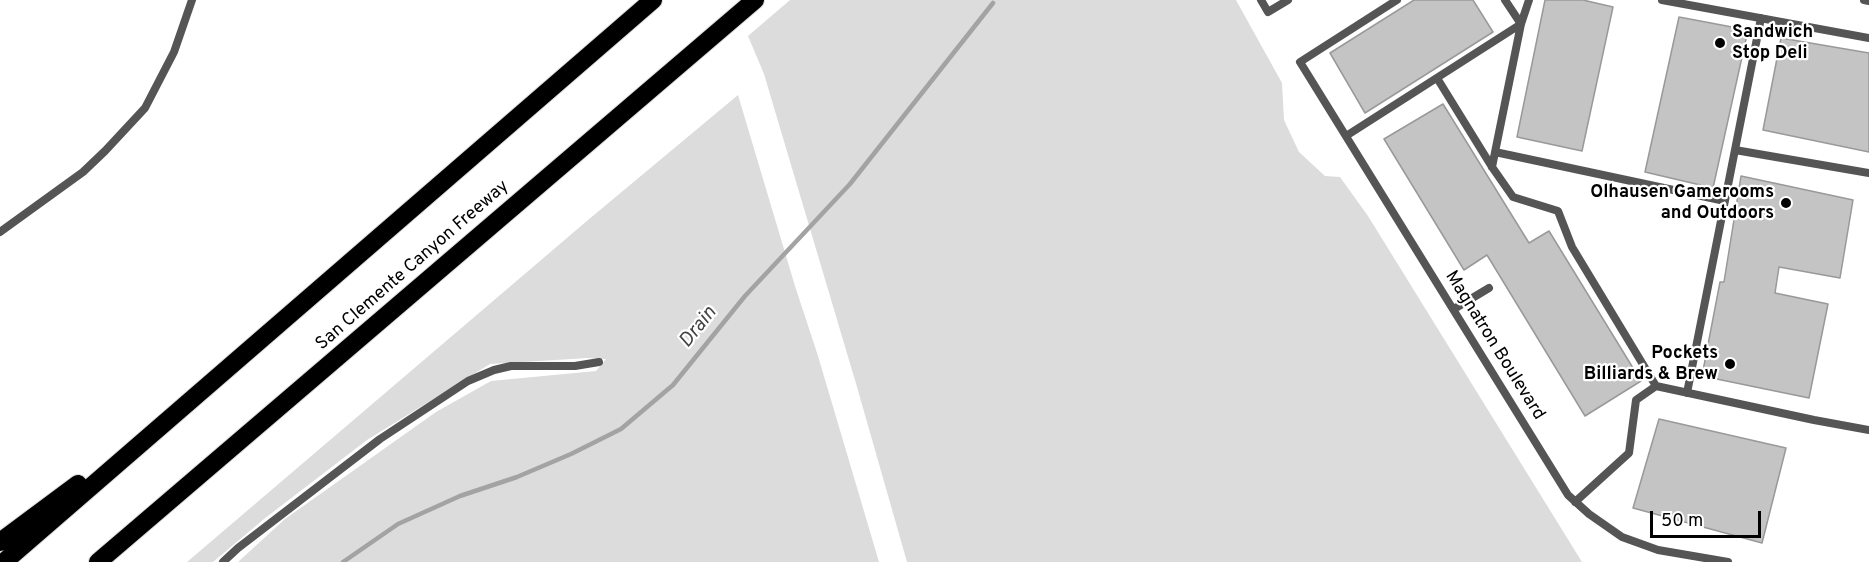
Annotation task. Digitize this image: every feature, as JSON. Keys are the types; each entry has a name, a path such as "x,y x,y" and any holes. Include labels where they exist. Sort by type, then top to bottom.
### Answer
{"highway":[{"path":"4,562 653,0"},
{"name":"San Clemente Canyon Freeway","path":"98,562 755,0"},
{"path":"0,542 183,407"}],"lane":[{"path":"0,232 83,172 145,108 174,52 192,0"},
{"path":"1260,0 1268,12 1288,0"},
{"name":"Magnatron Boulevard","path":"1397,0 1300,62 1568,495 1589,514 1622,537 1658,550 1728,562"},
{"path":"1505,0 1521,24"},
{"path":"1492,167 1521,24 1529,0"},
{"path":"1662,0 1869,38"},
{"path":"1864,0 1869,1"},
{"path":"1687,393 1761,18"},
{"path":"1347,136 1521,24"},
{"path":"1437,78 1513,197 1558,210 1572,247 1656,386 1869,430"},
{"path":"1735,150 1869,173"},
{"path":"1495,152 1725,201"},
{"path":"1454,309 1489,288"},
{"path":"223,562 380,439 468,381 494,370 511,366 575,366 599,362"},
{"path":"1575,502 1629,453 1636,400 1656,386"}],"shaded area":[{"path":"790,0 1236,0 1282,83 1284,120 1299,152 1325,176 1340,177 1368,216 1582,562 907,562 764,74 748,36"},
{"path":"738,95 879,562 238,562 285,519 436,412 491,381 596,371 606,359 588,358 490,364 367,440 264,519 213,562 187,562 588,220"}],"building":[{"path":"1414,0 1473,0 1493,32 1365,113 1330,53"},
{"path":"1545,0 1583,0 1613,7 1582,151 1517,137"},
{"path":"1679,17 1748,30 1713,188 1645,172"},
{"path":"1781,38 1869,53 1869,152 1763,130"},
{"path":"1443,104 1529,243 1549,231 1641,381 1585,416 1487,255 1464,270 1384,139"},
{"path":"1741,176 1853,200 1840,278 1779,267 1775,293 1828,304 1809,398 1702,376 1720,282 1724,282"},
{"path":"1659,419 1786,448 1762,543 1633,508"}],"waterway":[{"name":"Drain","path":"343,562 398,524 460,496 517,477 571,454 621,429 673,385 745,296 850,184 993,3"}],"place":[{"name":"Sandwich Stop Deli","path":"1720,43"},
{"name":"Olhausen Gamerooms and Outdoors","path":"1786,203"},
{"name":"Pockets Billiards & Brew","path":"1730,364"}]}
